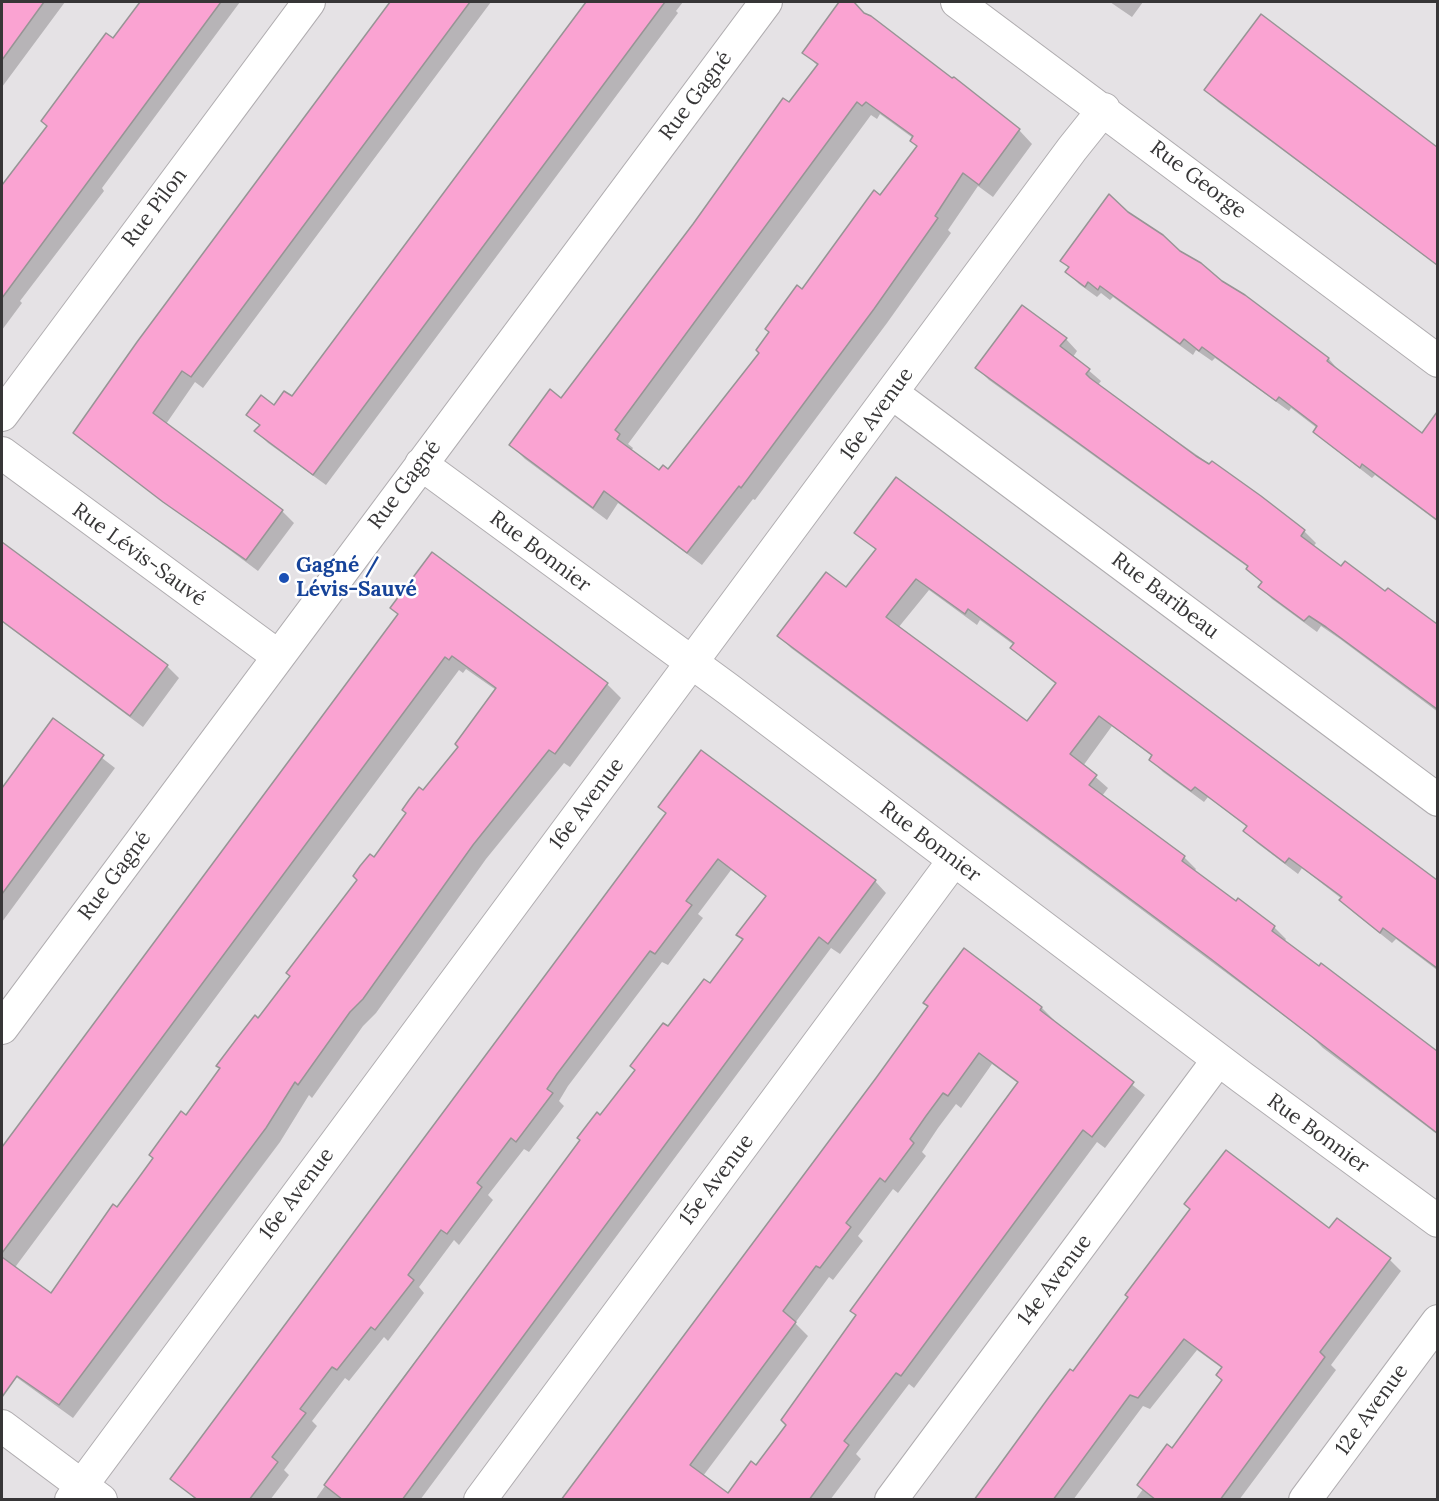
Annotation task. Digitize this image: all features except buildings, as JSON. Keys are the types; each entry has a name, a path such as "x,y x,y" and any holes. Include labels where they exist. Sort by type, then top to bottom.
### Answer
{"street":[{"name":"Rue Pilon","path":"2,415 309,2"},
{"name":"Rue Gagné","path":"2,1029 766,2"},
{"name":"Rue George","path":"957,2 1104,109 1437,361"},
{"name":"16e Avenue","path":"84,1495 1071,149 1104,109"},
{"name":"Rue Baribeau","path":"892,393 1437,800"},
{"name":"Rue Lévis-Sauvé","path":"2,453 278,656"},
{"name":"Rue Bonnier","path":"421,464 1437,1221"},
{"name":"15e Avenue","path":"480,1500 954,860"},
{"name":"14e Avenue","path":"891,1500 1218,1060"},
{"name":"12e Avenue","path":"1305,1500 1437,1321"},
{"path":"2,1426 84,1495"}],"place":[{"name":"Gagné / Lévis-Sauvé","path":"284,578"}]}
